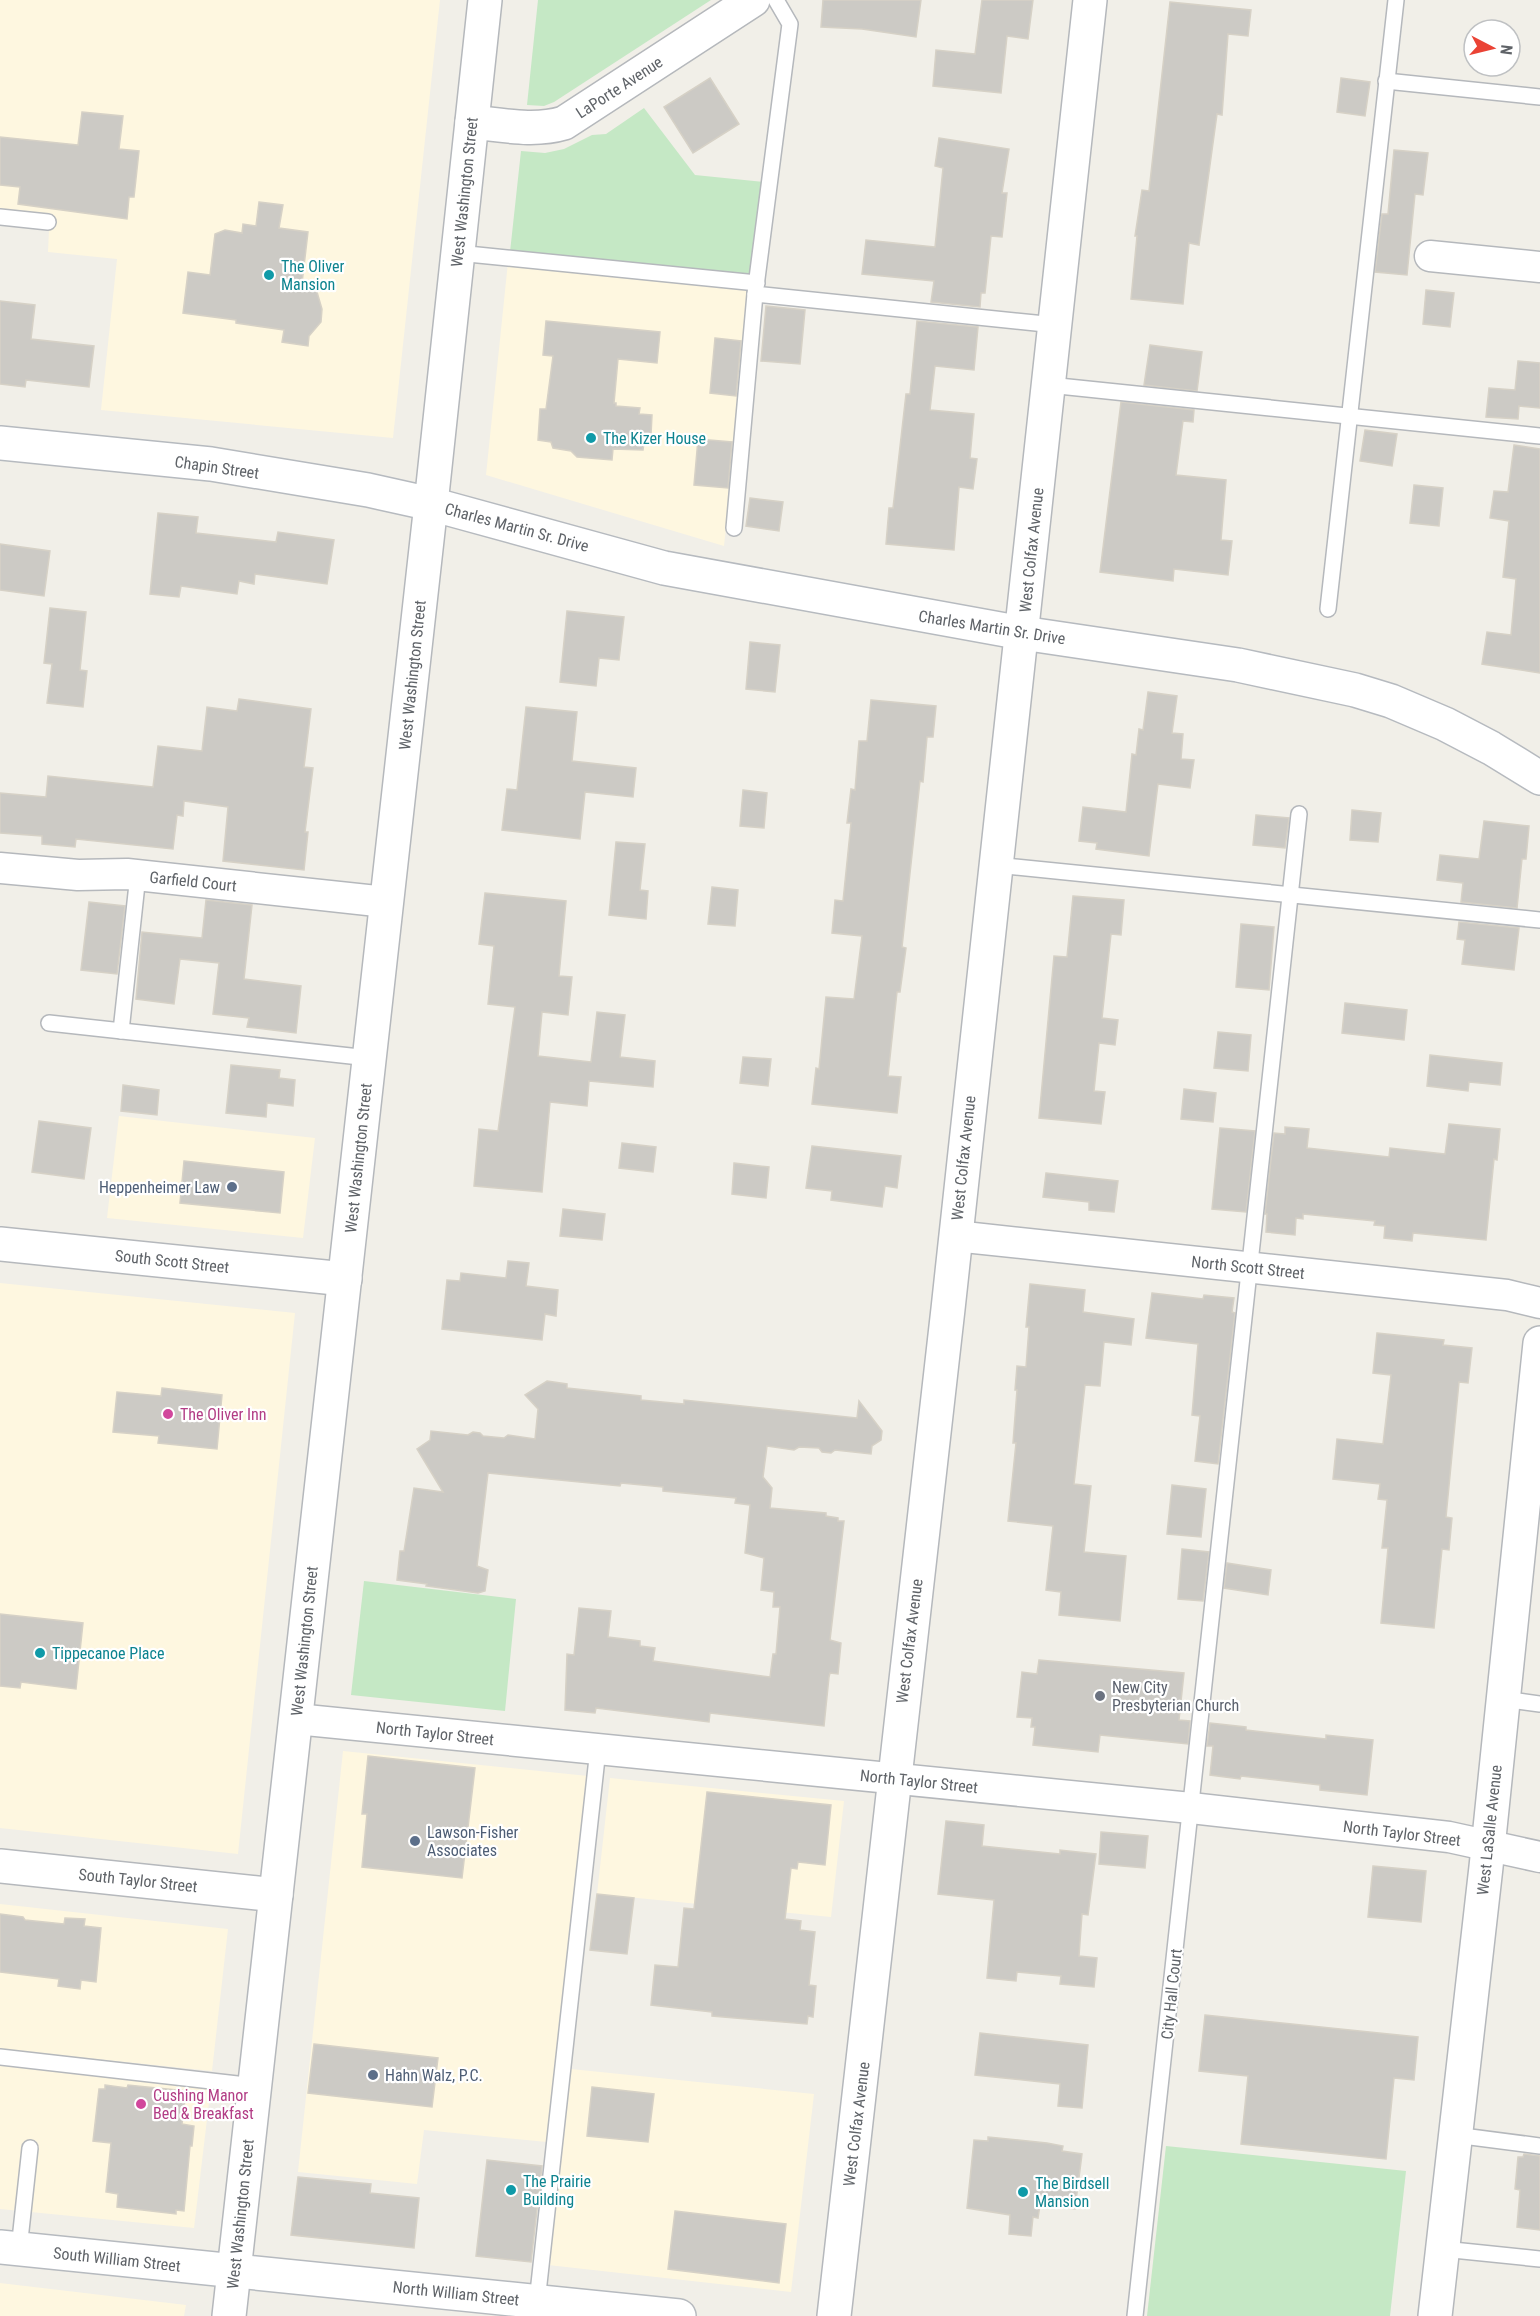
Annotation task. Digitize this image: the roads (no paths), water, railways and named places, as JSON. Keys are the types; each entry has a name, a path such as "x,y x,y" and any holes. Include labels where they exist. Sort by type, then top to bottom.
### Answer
{"street":[{"name":"West Washington Street","path":"229,2316 485,0"},
{"name":"LaPorte Avenue","path":"472,122 531,128 547,128 564,123 753,0"},
{"name":"West Colfax Avenue","path":"834,2316 1022,633 1090,0"},
{"path":"1430,256 1540,267"},
{"name":"Chapin Street","path":"0,443 211,464 368,490 431,504"},
{"name":"Charles Martin Sr. Drive","path":"431,504 664,568 1022,633 1238,665 1354,690 1390,701 1445,724 1491,748 1540,778"},
{"name":"Garfield Court","path":"0,868 78,875 138,875 387,902"},
{"name":"North Scott Street","path":"955,1236 1507,1295 1540,1303"},
{"name":"South Scott Street","path":"0,1244 345,1279"},
{"name":"West LaSalle Avenue","path":"1436,2316 1540,1343"},
{"name":"North Taylor Street","path":"296,1719 1191,1808 1449,1837 1540,1857"},
{"name":"South Taylor Street","path":"0,1866 276,1894"},
{"name":"South William Street","path":"10,2248 234,2271"},
{"name":"North William Street","path":"234,2271 679,2316"}],"lane":[{"path":"734,528 756,289 790,24 776,0"},
{"path":"1328,609 1396,0"},
{"path":"1386,81 1540,96"},
{"path":"0,217 48,222"},
{"path":"458,253 1055,325"},
{"path":"1049,385 1540,436"},
{"name":"City Hall Court","path":"1135,2316 1299,814"},
{"path":"996,865 1540,920"},
{"path":"121,1031 138,875"},
{"path":"49,1023 369,1058"},
{"path":"1503,1699 1540,1704"},
{"path":"537,2302 598,1749"},
{"path":"0,2057 255,2086"},
{"path":"1455,2135 1540,2146"},
{"path":"10,2248 30,2148"},
{"path":"1443,2249 1540,2259"}],"place":[{"name":"The Oliver Mansion","path":"269,275"},
{"name":"The Kizer House","path":"591,438"},
{"name":"Heppenheimer Law","path":"232,1187"},
{"name":"The Oliver Inn","path":"168,1414"},
{"name":"Tippecanoe Place","path":"40,1653"},
{"name":"New City Presbyterian Church","path":"1100,1696"},
{"name":"Lawson-Fisher Associates","path":"415,1841"},
{"name":"Hahn Walz, P.C.","path":"373,2075"},
{"name":"Cushing Manor Bed & Breakfast","path":"141,2104"},
{"name":"The Prairie Building","path":"511,2190"},
{"name":"The Birdsell Mansion","path":"1023,2192"}]}
